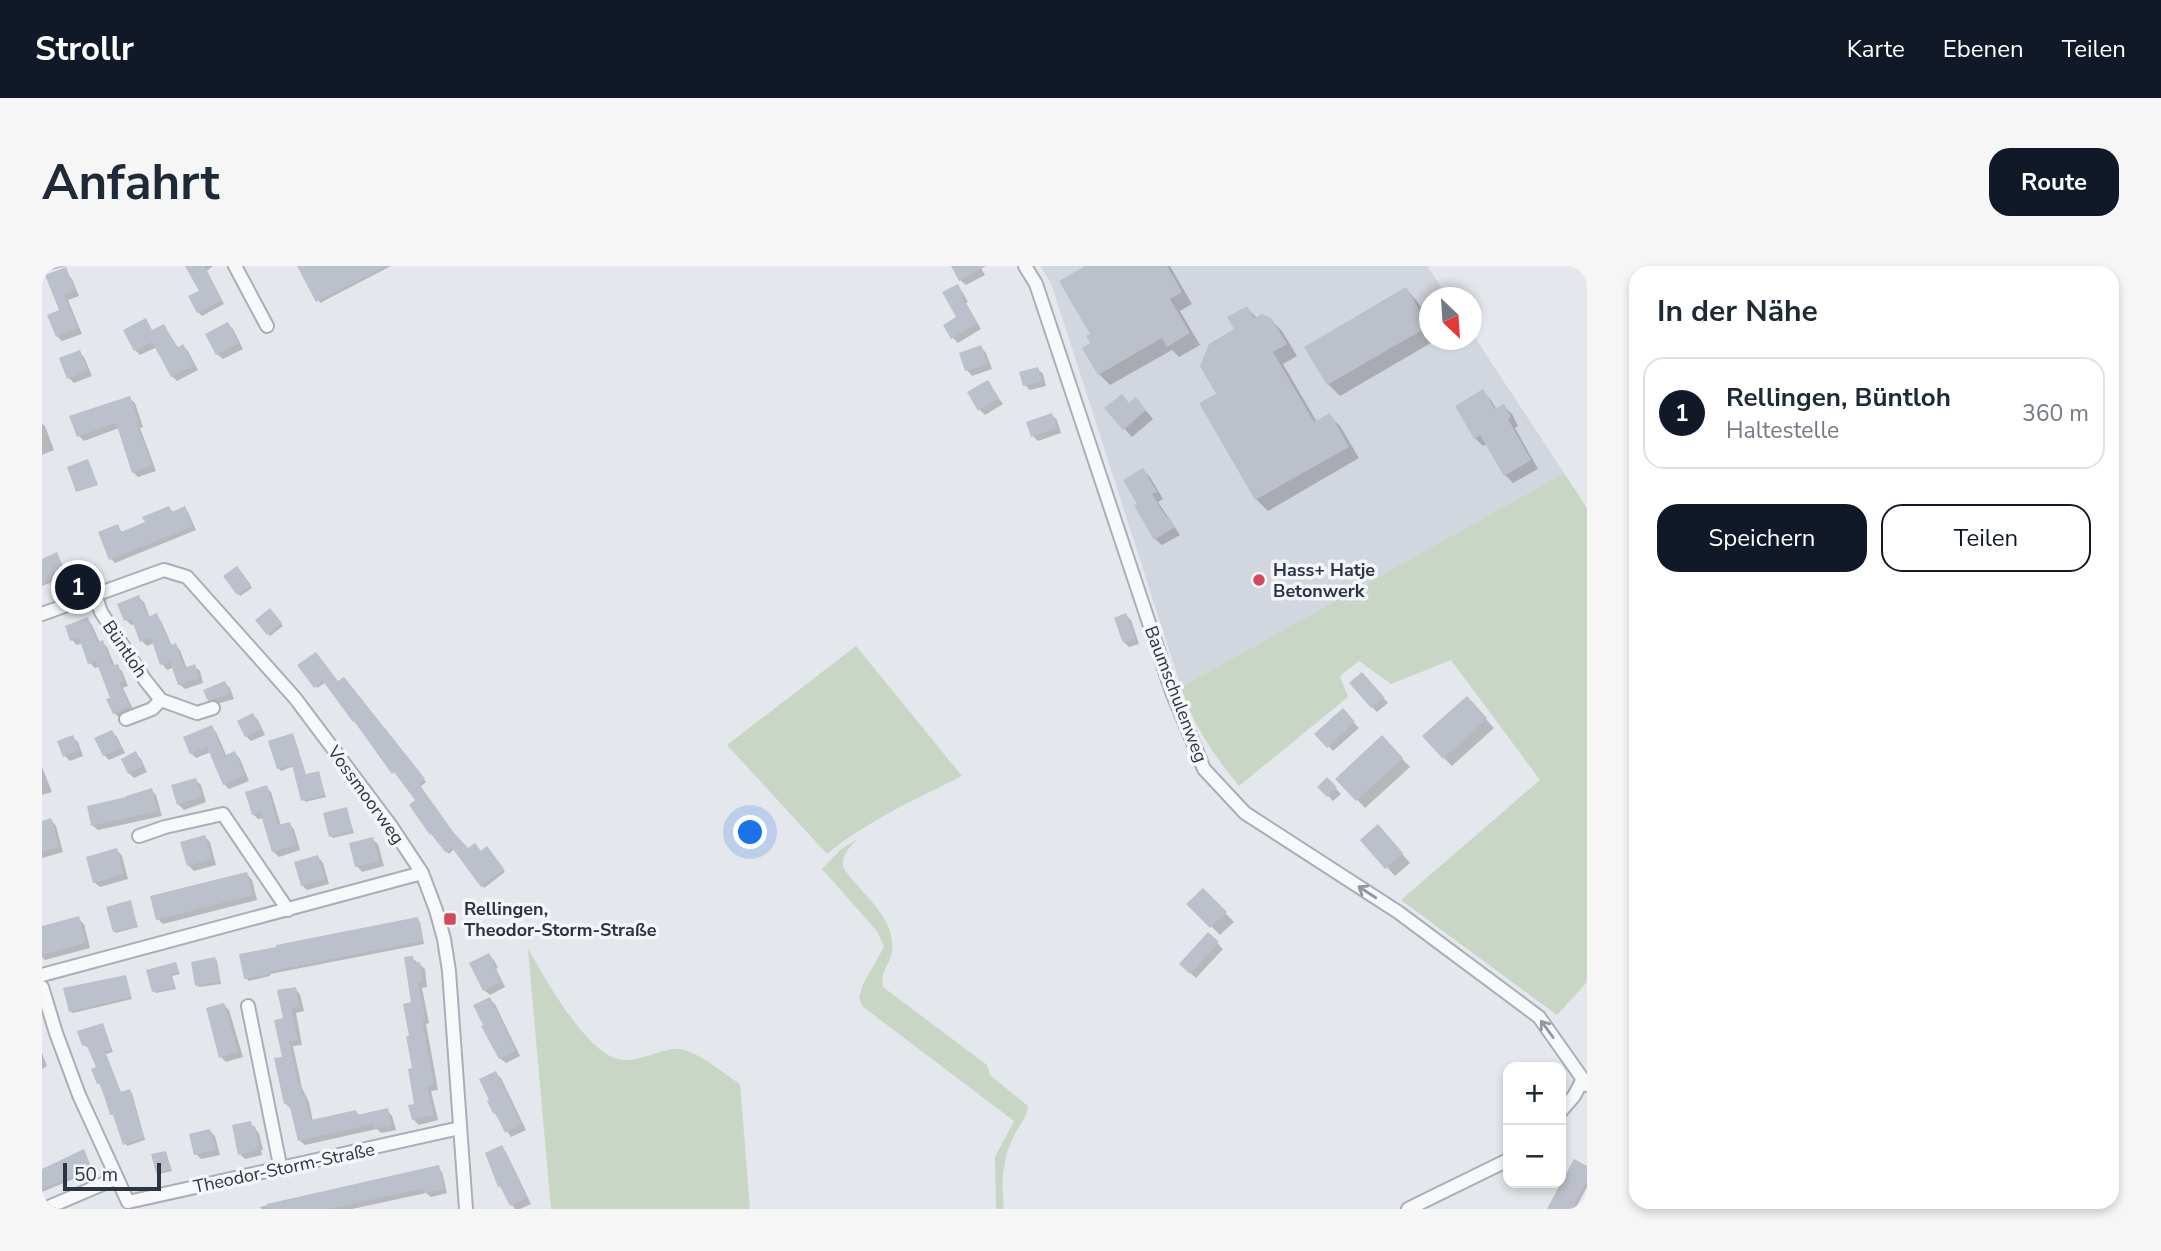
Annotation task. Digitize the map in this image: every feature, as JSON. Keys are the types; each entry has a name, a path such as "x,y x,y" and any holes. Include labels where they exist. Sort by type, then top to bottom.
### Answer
{"street":[{"path":"235,266 267,326"},
{"name":"Baumschulenweg","path":"1025,266 1036,284 1172,692 1204,769 1245,813 1398,912 1539,1017 1585,1082"},
{"name":"Vossmoorweg","path":"42,614 164,570 187,577 295,698 391,826 422,873 444,939 449,971 466,1209"},
{"name":"Büntloh","path":"95,594 101,612 161,700"},
{"path":"126,719 152,709 161,700 197,713 213,708"},
{"path":"139,836 165,827 223,814 288,910"},
{"path":"42,975 422,873"},
{"name":"Theodor-Storm-Straße","path":"42,988 79,1095 128,1202 460,1129"},
{"path":"248,1006 281,1170"},
{"path":"42,1035 56,1033"},
{"path":"1566,1105 1585,1082"},
{"path":"1408,1209 1503,1162"},
{"path":"44,1209 117,1178"}],"shaded area":[{"name":"Hass+ Hatje Betonwerk","path":"1040,266 1427,266 1441,287 1419,287 1419,350 1482,348 1564,473 1181,687 1051,283"}],"green space":[{"path":"1564,473 1587,508 1587,982 1557,1015 1401,900 1540,780 1451,660 1391,684 1359,661 1340,676 1348,697 1239,786 1205,740 1181,687"},
{"path":"856,646 962,776 875,821 827,854 727,745"},
{"path":"857,839 845,855 843,867 883,916 892,938 892,951 883,976 883,987 987,1065 990,1075 1028,1106 1005,1163 1004,1209 996,1209 995,1157 1014,1121 862,1006 859,997 863,984 884,947 877,931 822,869 840,850"},
{"path":"528,949 568,1014 596,1046 610,1056 630,1060 669,1050 683,1050 709,1062 740,1084 750,1209 551,1209"}],"building":[{"path":"185,266 204,266 222,300 197,313 188,296 199,291"},
{"path":"297,266 386,266 316,302"},
{"path":"951,266 986,266 959,281"},
{"path":"1085,266 1167,266 1182,292 1170,299 1190,333 1167,347 1162,338 1098,375 1082,348 1090,343 1086,336 1090,334 1059,281"},
{"path":"66,267 75,290 64,295 78,328 56,337 47,315 59,310 45,275"},
{"path":"958,284 964,296 962,298 977,323 951,339 943,325 956,317 942,292"},
{"path":"1406,287 1419,309 1419,332 1327,385 1304,347"},
{"path":"1247,306 1254,318 1262,314 1271,318 1287,344 1273,352 1314,422 1330,413 1349,447 1255,500 1199,403 1216,394 1200,366 1209,344 1234,329 1227,317"},
{"path":"146,318 152,330 164,324 177,348 183,344 194,365 171,377 152,342 134,351 123,330"},
{"path":"228,322 239,343 216,355 205,334"},
{"path":"981,345 988,364 965,371 959,353"},
{"path":"80,350 88,371 67,379 59,358"},
{"path":"1038,367 1042,381 1023,386 1019,372"},
{"path":"988,380 999,398 978,411 967,392"},
{"path":"1483,389 1495,409 1504,404 1511,417 1508,419 1531,460 1504,476 1480,435 1474,439 1455,406"},
{"path":"1122,394 1129,403 1136,397 1146,410 1123,430 1104,408"},
{"path":"130,396 139,422 136,423 152,465 132,473 116,423 77,437 69,416"},
{"path":"1052,413 1057,428 1031,437 1026,422"},
{"path":"88,459 98,485 76,492 67,467"},
{"path":"1143,468 1157,492 1152,494 1175,527 1154,540 1123,480"},
{"path":"169,506 172,512 185,506 193,526 109,560 98,532 118,524 121,532 145,522 142,517"},
{"path":"57,552 66,574 42,584 42,559"},
{"path":"237,566 251,585 237,595 223,576"},
{"path":"139,595 148,617 157,613 170,645 176,643 184,668 195,664 199,678 178,685 170,662 160,665 151,638 140,642 131,618 124,621 117,604"},
{"path":"270,608 282,623 267,635 255,620"},
{"path":"1126,613 1135,638 1123,643 1114,618"},
{"path":"88,617 97,642 103,640 112,666 118,664 124,681 119,683 130,706 113,714 96,661 88,664 79,638 70,641 65,626"},
{"path":"316,652 338,681 344,677 419,771 425,779 419,784 454,833 468,848 475,843 481,851 487,846 504,869 481,887 452,848 446,853 430,835 409,805 415,800 394,772 392,774 323,681 314,688 297,665"},
{"path":"1362,672 1384,697 1371,708 1349,683"},
{"path":"225,681 230,694 208,701 203,690"},
{"path":"1467,696 1487,718 1443,759 1422,736"},
{"path":"1343,708 1355,722 1327,748 1314,734"},
{"path":"253,713 261,729 245,737 237,721"},
{"path":"212,725 224,756 235,751 245,775 223,785 207,747 190,754 183,737"},
{"path":"112,730 121,748 103,756 94,738"},
{"path":"293,733 306,774 319,771 325,795 301,801 292,765 277,769 268,741"},
{"path":"73,735 79,750 63,757 57,741"},
{"path":"1382,735 1403,758 1356,801 1335,779"},
{"path":"136,751 143,766 128,774 121,759"},
{"path":"1327,777 1337,787 1327,797 1317,787"},
{"path":"196,778 202,797 177,805 171,785"},
{"path":"267,785 278,825 290,822 296,845 272,852 260,812 252,815 245,792"},
{"path":"152,788 158,811 91,826 87,806"},
{"path":"347,807 353,831 329,837 323,813"},
{"path":"51,818 59,847 42,851 42,821"},
{"path":"1378,824 1403,853 1385,869 1360,840"},
{"path":"205,835 212,859 187,866 180,842"},
{"path":"373,837 379,861 355,867 349,843"},
{"path":"117,848 124,874 93,883 86,857"},
{"path":"318,855 325,879 301,886 294,862"},
{"path":"247,872 253,895 156,920 150,896"},
{"path":"1203,888 1227,912 1210,928 1186,904"},
{"path":"131,900 137,926 113,932 106,907"},
{"path":"79,916 86,943 42,955 42,926"},
{"path":"418,917 423,941 244,979 239,954"},
{"path":"1208,932 1219,942 1190,974 1179,964"},
{"path":"489,953 501,982 483,991 469,963"},
{"path":"413,956 414,963 420,962 423,982 418,983 434,1085 427,1086 434,1115 412,1120 408,1105 414,1104 408,1069 412,1068 403,1004 411,1002 404,957"},
{"path":"215,957 220,982 195,986 191,962"},
{"path":"176,962 179,972 171,974 175,988 152,992 146,970"},
{"path":"126,975 131,997 69,1012 63,988"},
{"path":"296,987 299,1006 291,1008 298,1040 289,1041 298,1084 300,1083 302,1095 305,1095 311,1120 356,1110 357,1115 388,1108 391,1125 374,1129 373,1124 298,1141 289,1103 284,1104 274,1058 282,1057 274,1020 283,1018 277,990"},
{"path":"490,997 516,1051 499,1059 473,1005"},
{"path":"224,1003 238,1052 219,1058 206,1008"},
{"path":"103,1023 112,1050 105,1052 121,1092 130,1089 144,1138 123,1145 100,1083 97,1084 91,1069 96,1067 86,1044 82,1046 77,1031"},
{"path":"496,1071 522,1125 505,1133 487,1101 489,1100 479,1079"},
{"path":"251,1121 252,1127 255,1126 258,1150 238,1155 232,1125"},
{"path":"210,1129 216,1150 194,1155 189,1134"},
{"path":"502,1145 527,1198 510,1206 500,1186 498,1187 485,1153"},
{"path":"84,1149 92,1169 42,1189 42,1169"},
{"path":"166,1151 171,1169 156,1173 151,1154"},
{"path":"1574,1159 1587,1166 1587,1181 1572,1209 1547,1209 1558,1188 1566,1188 1566,1174"},
{"path":"439,1165 444,1189 425,1193 424,1188 329,1209 267,1209 267,1204"}],"place":[{"name":"Hass+ Hatje Betonwerk","path":"1259,580"},
{"name":"Rellingen, Büntloh","path":"78,587"},
{"name":"Rellingen, Theodor-Storm-Straße","path":"450,919"}]}
